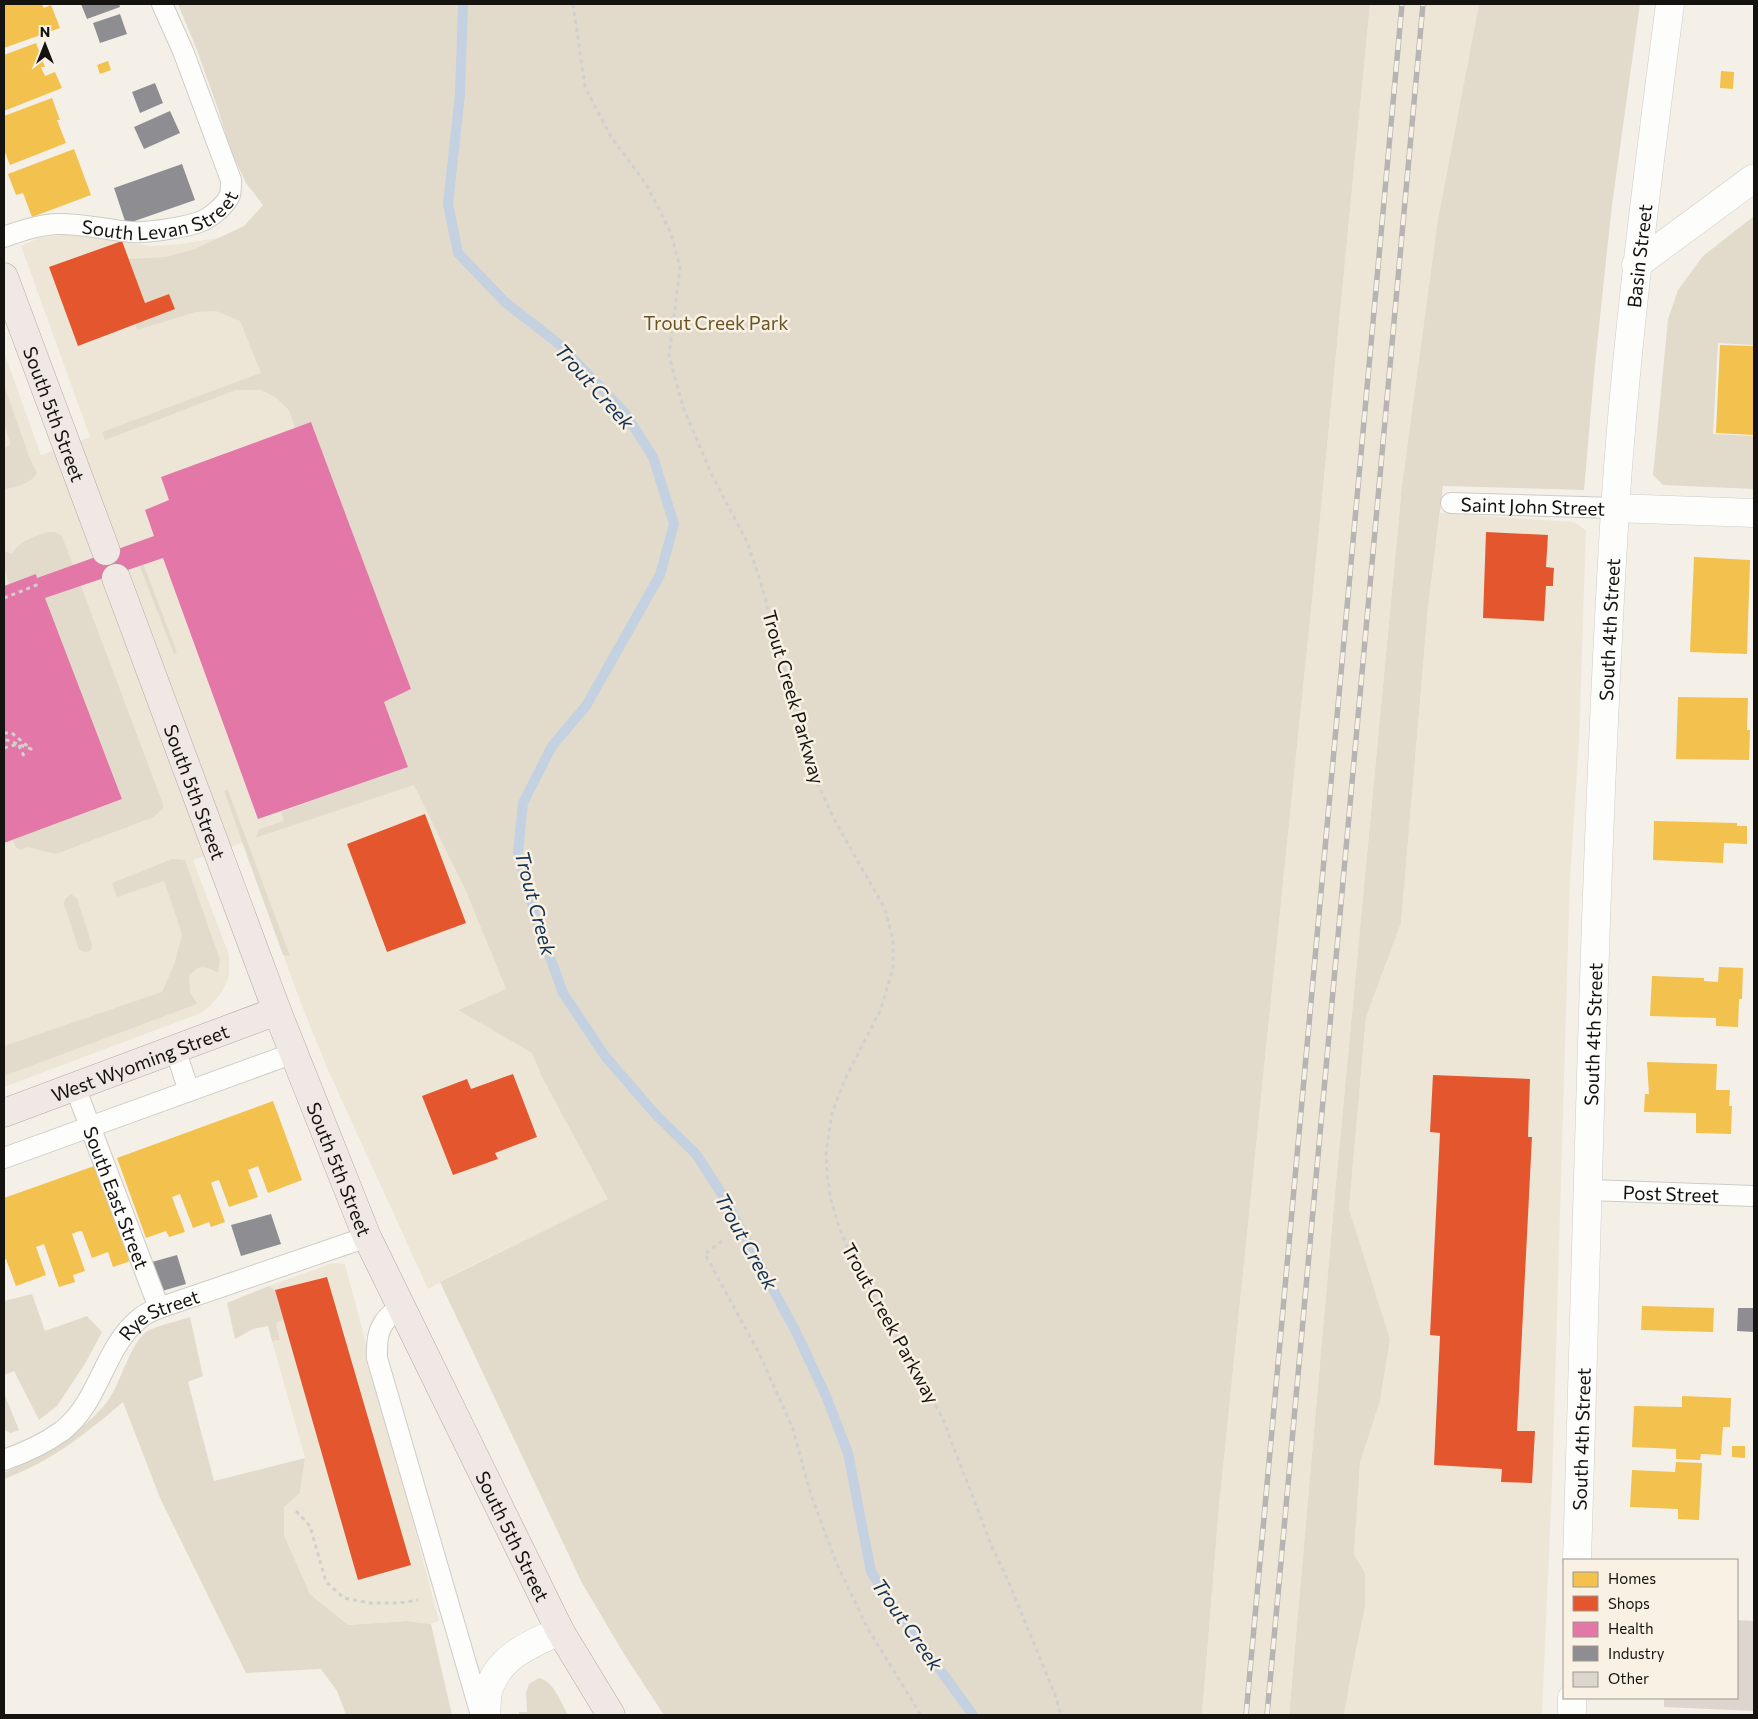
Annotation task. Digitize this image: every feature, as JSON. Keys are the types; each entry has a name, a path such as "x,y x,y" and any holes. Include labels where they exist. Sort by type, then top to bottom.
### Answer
{"main road":[{"name":"Basin Street","path":"1616,508 1636,265 1670,4"},
{"path":"1636,265 1754,178"},
{"name":"South 5th Street","path":"4,277 106,551"},
{"path":"1616,508 1754,513"},
{"name":"South 4th Street","path":"1577,1559 1605,694 1616,508"},
{"name":"South 5th Street","path":"116,578 277,1011 367,1237 560,1631 611,1715"},
{"name":"West Wyoming Street","path":"4,1113 277,1011"},
{"path":"486,1715 489,1689 499,1670 521,1648 560,1631"},
{"path":"1572,1699 1572,1715"}],"lane":[{"name":"South Levan Street","path":"4,237 21,231 55,224 133,232 161,230 206,220 220,209 230,194 231,180 183,51 162,4"},
{"name":"Saint John Street","path":"1451,503 1616,508"},
{"path":"175,1049 188,1091"},
{"path":"4,1158 294,1053"},
{"name":"South East Street","path":"75,1087 159,1308"},
{"name":"Post Street","path":"1589,1190 1754,1196"},
{"name":"Rye Street","path":"4,1460 30,1450 62,1431 92,1394 112,1352 139,1318 159,1308 367,1237"},
{"path":"401,1306 390,1313 380,1328 376,1341 377,1358 481,1715"}],"path":[{"name":"Trout Creek Parkway","path":"573,4 585,87 610,135 646,184 671,233 680,268 669,356 683,407 712,475 747,542 760,580 813,774 835,821 885,910 894,940 894,969 880,1011 846,1077 832,1113 826,1153 831,1200 839,1227 851,1256 942,1417 992,1547 1007,1578 1055,1695 1061,1715"},
{"path":"4,598 40,584"},
{"path":"4,736 12,734 31,748"},
{"path":"4,736 11,742 31,748"},
{"path":"4,746 11,742"},
{"path":"18,744 24,758 31,748"},
{"path":"4,746 18,744"},
{"path":"722,1241 705,1254 759,1352 793,1429 811,1495 836,1562 868,1629 921,1715"},
{"path":"296,1511 310,1526 326,1582 344,1598 370,1603 399,1603 446,1596"}],"shaded area":[{"path":"1370,4 1479,4 1438,219 1402,485 1335,1193 1289,1715 1202,1715 1219,1507 1314,581"},
{"path":"83,235 151,246 181,244 223,237 426,684 465,889 506,989 458,1010 532,1052 543,1077 609,1199 428,1289 328,1070 302,1006 242,843 193,860 229,955 229,977 222,992 210,1006 201,1013 4,1087 4,352 41,455 90,437 21,246 39,238"},
{"path":"1440,513 1574,522 1586,530 1579,743 1570,878 1552,1484 1542,1715 1344,1715 1365,1573 1354,1554 1360,1463 1380,1401 1390,1339 1349,1209 1366,1017 1401,923 1428,608"},
{"path":"333,1263 345,1264 439,1621 431,1624 407,1621 348,1625 310,1594 284,1535 284,1507 300,1493 305,1458 272,1341 280,1340 276,1323 275,1290 269,1286"}],"green space":[{"name":"Trout Creek Park","path":"178,4 1370,4 1314,581 1219,1507 1202,1715 664,1715 624,1654 582,1583 440,1282 608,1199 542,1077 532,1053 458,1010 506,989 465,889 414,785 255,838 260,829 284,821 281,812 408,767 384,702 411,689 311,423 295,428 289,410 275,397 261,390 236,390 105,440 102,432 261,373 240,321 216,311 196,312 137,330 135,324 175,309 169,294 145,303 129,259 166,257 195,249 244,226 263,205 246,183 230,149 197,50"},
{"path":"1479,4 1640,4 1612,205 1584,490 1443,486 1428,608 1401,923 1366,1017 1349,1209 1390,1339 1380,1401 1360,1463 1354,1554 1365,1573 1365,1606 1344,1715 1289,1715 1335,1193 1402,485 1438,219"},
{"path":"1754,216 1754,345 1718,343 1713,434 1754,436 1754,489 1663,485 1653,475 1668,319 1678,290 1703,256"},
{"path":"4,385 30,459 37,473 35,477 27,482 4,489 4,448 11,445 4,424"},
{"path":"48,532 54,532 62,536 163,804 163,808 154,817 56,854 27,847 22,850 16,848 13,840 122,799 36,575 9,584 6,576 4,564 5,551 12,554 23,542"},
{"path":"138,550 177,652 174,654 134,552"},
{"path":"228,790 290,956 283,955 224,791"},
{"path":"172,859 185,860 220,960 218,973 203,967 196,969 189,976 190,992 197,1004 4,1076 4,1046 162,992 174,965 182,934 164,881 117,897 112,883"},
{"path":"71,894 77,898 92,945 91,951 79,950 64,904 65,899"},
{"path":"269,1286 275,1290 283,1320 276,1323 280,1340 272,1341 268,1326 253,1329 235,1339 227,1303"},
{"path":"32,1294 45,1331 87,1316 102,1332 86,1362 57,1406 39,1420 14,1371 4,1375 4,1301"},
{"path":"190,1317 203,1376 188,1382 214,1481 305,1458 300,1493 284,1507 284,1535 310,1594 348,1625 407,1621 431,1624 452,1715 346,1715 337,1691 321,1669 246,1673 160,1498 123,1402 96,1425 52,1456 37,1465 4,1479 4,1473 61,1442 88,1422 99,1411 113,1392 135,1345 146,1332"},
{"path":"4,1393 19,1430 11,1433 4,1430"},
{"path":"539,1678 549,1683 553,1688 568,1715 519,1715 519,1712 527,1712 526,1692 529,1684"}],"building: Homes":[{"path":"4,4 42,4 44,8 51,5 60,28 4,48"},
{"path":"36,43 45,67 41,67 45,76 55,72 62,88 4,111 4,55"},
{"path":"108,61 111,70 100,74 97,65"},
{"path":"1721,71 1734,72 1733,89 1720,88"},
{"path":"52,98 60,120 57,120 66,143 10,165 4,150 4,116"},
{"path":"74,149 91,195 32,217 23,193 16,195 8,174"},
{"path":"1720,345 1754,346 1754,435 1716,433"},
{"path":"1694,557 1750,560 1747,654 1690,652"},
{"path":"1678,697 1748,698 1747,730 1750,730 1749,760 1676,759"},
{"path":"1654,821 1737,823 1737,826 1747,826 1747,844 1724,843 1723,863 1653,860"},
{"path":"1719,967 1743,968 1742,999 1739,999 1738,1027 1716,1026 1716,1018 1650,1016 1652,976 1704,978 1704,981 1718,982"},
{"path":"1647,1062 1717,1064 1716,1090 1730,1090 1729,1106 1732,1106 1731,1134 1696,1133 1696,1113 1644,1112 1645,1094 1649,1094"},
{"path":"273,1101 302,1180 268,1193 258,1166 248,1170 258,1197 229,1207 219,1180 211,1183 225,1222 211,1227 209,1222 193,1228 180,1194 172,1197 185,1232 169,1237 166,1231 146,1238 117,1158"},
{"path":"97,1165 136,1259 113,1267 108,1252 92,1258 82,1231 79,1231 72,1234 85,1271 73,1275 75,1282 59,1287 44,1244 36,1247 46,1275 16,1286 6,1259 4,1260 4,1198"},
{"path":"1642,1306 1714,1308 1713,1332 1641,1330"},
{"path":"1682,1396 1731,1398 1730,1427 1723,1427 1721,1455 1701,1454 1700,1460 1676,1459 1676,1449 1632,1447 1634,1406 1682,1407"},
{"path":"1732,1446 1745,1446 1745,1458 1732,1457"},
{"path":"1676,1462 1702,1463 1699,1520 1678,1519 1678,1509 1630,1507 1632,1470 1675,1472"}],"building: Shops":[{"path":"122,241 145,303 169,294 175,309 78,346 49,267"},
{"path":"1486,532 1548,535 1546,567 1554,568 1553,586 1546,586 1544,621 1483,618"},
{"path":"425,814 466,923 387,952 347,844"},
{"path":"513,1074 537,1137 495,1153 498,1159 453,1175 422,1096 467,1079 471,1089"},
{"path":"1433,1075 1530,1079 1528,1137 1532,1137 1517,1431 1535,1431 1532,1483 1501,1482 1502,1469 1434,1465 1440,1336 1430,1335 1440,1133 1430,1132"},
{"path":"327,1277 411,1565 358,1580 275,1290"}],"building: Health":[{"path":"311,422 411,689 384,702 408,767 258,819 163,558 45,598 122,799 4,843 4,586 36,574 37,578 154,536 145,510 169,500 161,477"}],"building: Industry":[{"path":"81,4 119,4 120,7 87,19"},
{"path":"120,14 127,34 100,43 93,23"},
{"path":"155,83 163,103 140,113 132,92"},
{"path":"170,111 180,133 144,149 134,127"},
{"path":"182,164 195,200 126,224 114,188"},
{"path":"271,1214 281,1244 241,1256 231,1225"},
{"path":"177,1255 186,1284 162,1291 152,1262"},
{"path":"1738,1308 1754,1308 1754,1332 1737,1331"}],"building: Other":[{"path":"1738,1620 1754,1621 1754,1711 1664,1707 1664,1699 1738,1699"}],"waterway":[{"name":"Trout Creek","path":"463,4 460,94 448,204 458,253 505,302 560,345 625,413 653,457 674,524 660,575 586,706 552,746 523,803 518,853 535,916 563,993 605,1056 656,1115 696,1154 723,1196 796,1332 826,1396 848,1453 871,1572 973,1715"}],"railway":[{"path":"1246,1715 1402,4"},
{"path":"1267,1715 1423,4"}]}
